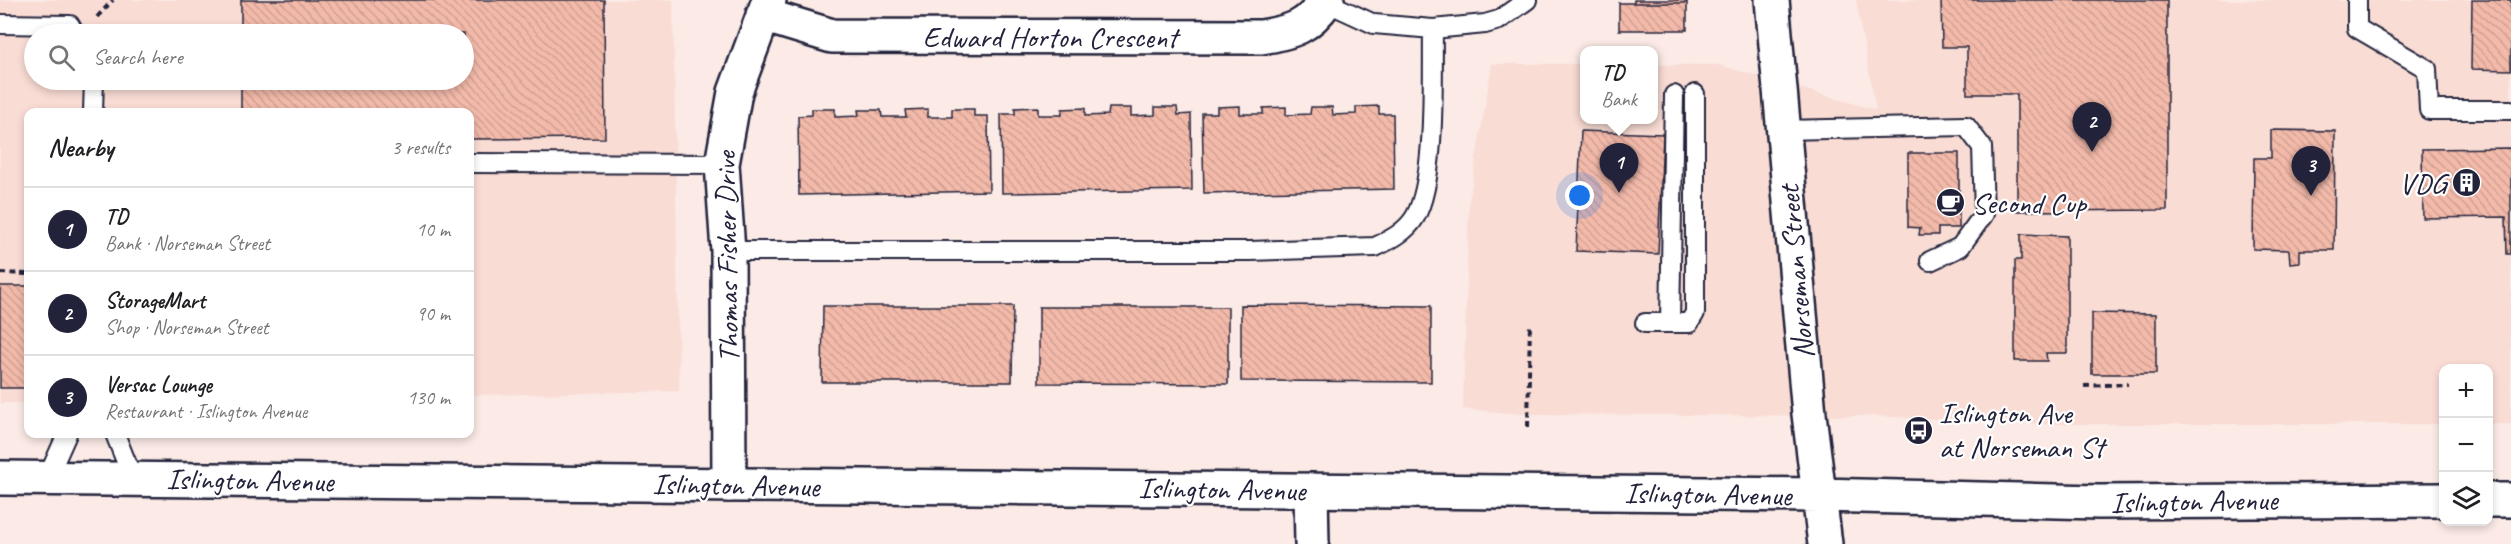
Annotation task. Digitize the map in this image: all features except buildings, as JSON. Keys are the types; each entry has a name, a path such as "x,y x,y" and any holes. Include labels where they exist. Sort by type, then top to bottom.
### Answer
{"main road":[{"name":"Norseman Street","path":"1772,0 1809,414 1825,544"},
{"name":"Edward Horton Crescent","path":"766,7 832,36 1261,37 1290,33 1310,20 1327,1"},
{"name":"Thomas Fisher Drive","path":"729,485 728,251 722,164 735,92 766,7"},
{"name":"Islington Avenue","path":"0,478 1820,495 2099,502 2439,500"},
{"path":"1311,490 1312,544"},
{"path":"2493,500 2511,500"}],"lane":[{"path":"1327,1 1374,24 1433,29 1485,24 1499,20 1527,0"},
{"path":"2357,0 2357,28 2427,69 2429,110 2511,110"},
{"path":"0,24 24,24"},
{"path":"728,251 1250,251 1375,247 1391,240 1404,230 1415,218 1423,199 1431,143 1433,29"},
{"path":"93,108 94,90"},
{"path":"1670,323 1674,94"},
{"path":"1645,323 1689,323 1695,313 1695,94"},
{"path":"1783,130 1966,126 1982,147 1984,214 1960,247 1930,261"},
{"path":"474,163 722,164"},
{"path":"47,479 65,438"},
{"path":"117,438 133,479"}],"path":[{"path":"0,273 24,274"},
{"path":"1528,427 1530,322"},
{"path":"2084,386 2128,384"}],"shaded area":[{"path":"0,0 673,0 679,391 474,395 474,108 24,108 24,403 0,403"},
{"path":"1856,0 2511,0 2511,424 2493,424 2493,364 2439,364 2439,424 2041,424 1873,416 1521,414 1463,409 1469,202 1492,64 1580,64 1580,124 1658,124 1658,65 1719,65 1876,110"}],"place":[{"name":"StorageMart","path":"2092,152"},
{"name":"VDG","path":"2467,183"},
{"name":"TD","path":"1619,193"},
{"name":"Versac Lounge","path":"2311,196"},
{"name":"Second Cup","path":"1951,203"},
{"name":"Islington Ave at Norseman St","path":"1918,430"}]}
